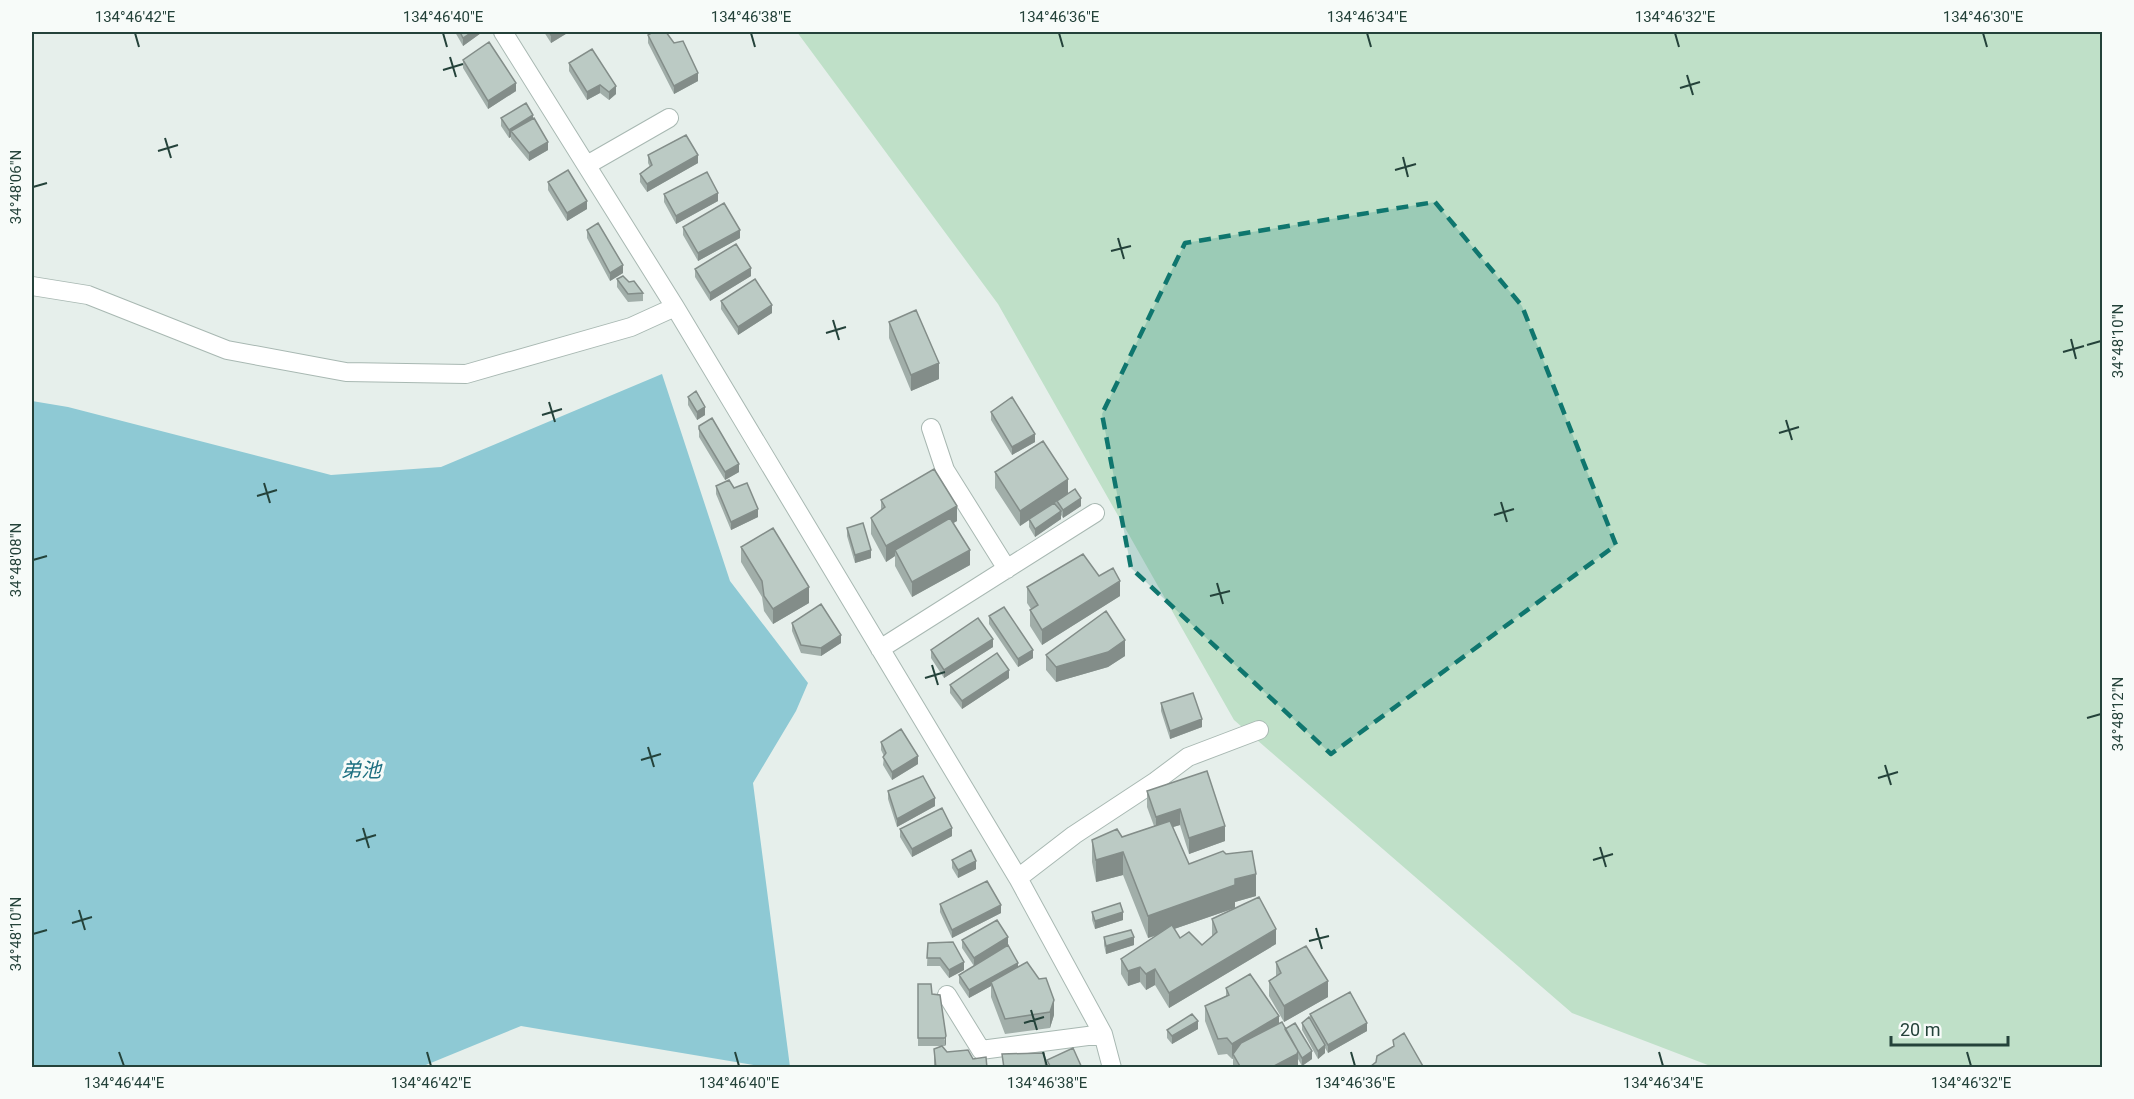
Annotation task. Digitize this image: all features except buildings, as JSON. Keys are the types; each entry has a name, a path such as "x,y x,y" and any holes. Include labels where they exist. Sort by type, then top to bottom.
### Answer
{"street":[{"path":"503,32 675,307 1018,878 1103,1034 1112,1068"},
{"path":"587,165 669,118"},
{"path":"32,286 88,295 227,350 346,372 466,374 631,327 675,307"},
{"path":"931,428 945,470 1006,569"},
{"path":"880,650 1095,513"},
{"path":"1018,878 1074,835 1188,757 1259,730"},
{"path":"947,995 981,1050 1103,1034"}],"highlighted area":[{"path":"1435,202 1522,306 1616,545 1331,754 1131,568 1102,414 1185,243"}],"green space":[{"path":"797,32 2102,32 2102,1067 1713,1067 1572,1013 1234,720 998,304"}],"water":[{"name":"弟池","path":"662,374 730,581 808,683 796,711 753,783 790,1067 766,1067 521,1026 421,1067 32,1067 32,401 68,407 331,475 441,467"}]}
